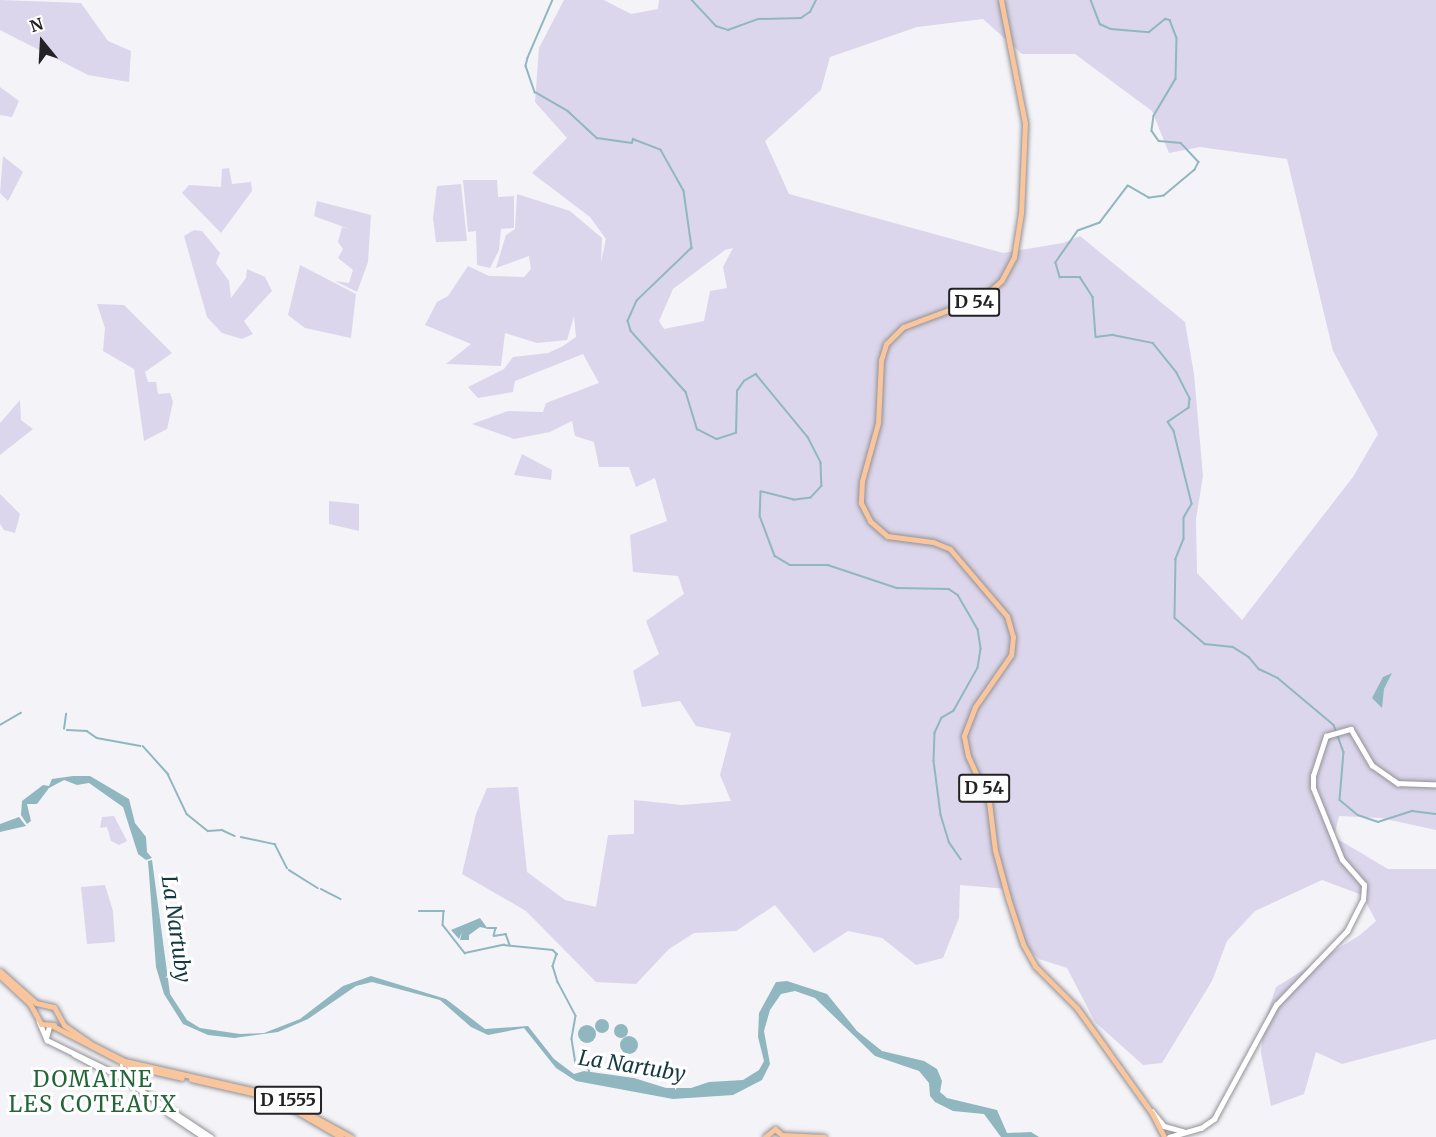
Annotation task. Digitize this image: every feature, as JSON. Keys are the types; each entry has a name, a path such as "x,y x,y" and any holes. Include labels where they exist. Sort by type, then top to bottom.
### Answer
{"main road":[{"name":"D 54","path":"1001,0 1026,135 1020,227 1013,262 1001,281 983,297 903,327 886,344 881,360 879,416 862,481 861,504 870,521 887,536 933,542 950,549 1006,616 1013,637 1011,656 969,717 964,741 989,802 995,850 1008,898 1023,944 1035,966 1077,1008 1148,1107 1163,1135"},
{"path":"1169,1137 1189,1131 1214,1119 1276,1005 1350,928 1364,900 1364,885 1342,860 1312,781 1324,741 1332,732 1346,729 1355,733 1372,765 1398,783 1436,784"},
{"path":"0,971 44,1006 54,1007 59,1017 45,1032 47,1040"},
{"path":"0,976 38,1014 47,1040 72,1052 89,1065 109,1071 211,1137"},
{"path":"38,1014 44,1006"},
{"name":"D 1555","path":"59,1017 93,1046 125,1061 274,1095 297,1104 351,1137"},
{"path":"39,1022 51,1026"},
{"name":"D 1555","path":"51,1026 130,1066 274,1098 341,1137"},
{"path":"155,1101 204,1137"},
{"path":"1148,1107 1171,1130"},
{"path":"765,1137 775,1130 782,1135 825,1137"},
{"path":"1163,1135 1171,1130 1189,1131"}],"shaded area":[{"path":"0,0 81,3 108,41 131,51 129,82 88,75 0,30"},
{"path":"564,0 604,0 631,14 658,9 659,0 1436,0 1436,830 1381,818 1339,816 1334,837 1388,869 1436,869 1436,1039 1342,1064 1316,1052 1304,1094 1271,1106 1261,1053 1263,1027 1276,987 1360,935 1376,921 1362,895 1322,880 1255,911 1227,941 1212,981 1162,1063 1143,1065 1095,1022 1067,968 1039,959 1025,946 1007,889 960,885 959,918 943,958 916,965 882,938 848,931 814,953 775,905 736,931 694,933 669,949 636,984 596,982 526,911 462,874 476,814 487,788 518,787 527,872 565,900 596,907 608,835 634,834 634,800 682,805 731,801 720,775 731,733 696,726 680,701 642,707 633,671 659,654 646,621 684,594 678,576 633,572 630,535 667,521 655,478 636,487 629,467 599,467 594,442 575,436 572,421 550,432 514,439 472,424 508,411 543,412 546,403 599,383 583,354 515,381 513,392 478,398 468,387 504,369 513,357 548,353 563,346 576,337 574,316 567,340 537,343 505,333 501,366 446,364 471,344 425,325 437,302 448,296 468,266 489,276 524,277 531,269 529,256 496,268 506,235 515,229 517,194 570,211 602,238 601,262 606,239 590,217 532,173 567,138 535,102 539,48","holes":["983,19 1022,54 1075,54 1152,111 1169,153 1200,147 1287,159 1333,351 1378,434 1353,477 1242,620 1197,573 1196,519 1203,476 1194,374 1185,322 1080,236 1063,243 1003,253 789,194 765,141 821,90 830,57 917,27","733,248 723,267 727,288 710,291 704,321 664,329 659,321 673,289 725,250"]},
{"path":"0,87 19,101 12,117 0,115"},
{"path":"3,156 23,172 8,201 0,193"},
{"path":"229,168 232,184 251,182 252,191 221,233 182,193 189,185 221,187 222,169"},
{"path":"463,180 497,180 498,197 514,196 514,228 501,229 499,250 490,268 477,265 476,231 468,232"},
{"path":"461,184 467,241 436,242 433,218 437,186"},
{"path":"317,201 371,215 368,262 357,292 335,281 349,283 353,270 338,258 343,249 338,242 342,227 352,230 314,216"},
{"path":"194,230 202,231 220,253 216,263 229,281 231,298 246,278 247,269 265,277 272,291 244,321 253,334 242,339 222,333 207,317 184,236"},
{"path":"300,265 356,294 351,338 305,328 288,315"},
{"path":"97,304 124,305 172,353 145,372 148,382 156,382 158,394 170,393 173,402 167,429 144,441 134,369 103,351 105,328"},
{"path":"20,400 21,420 33,429 0,455 0,423"},
{"path":"522,454 552,470 551,480 514,475"},
{"path":"0,494 20,514 15,533 4,530 0,524"},
{"path":"329,501 359,504 359,531 329,524"},
{"path":"114,816 127,841 119,845 111,841 107,827 100,828 102,817"},
{"path":"105,885 113,911 115,942 87,944 81,887"}],"water":[{"path":"1392,673 1384,689 1382,708 1372,698 1383,677"},
{"path":"90,776 129,799 135,823 146,837 147,852 152,858 146,860 138,854 123,807 89,783 77,785 64,780 49,788 37,804 27,804 31,821 27,824 21,815 22,801 43,785 49,786 52,779"},
{"path":"19,817 26,826 0,832 0,824"},
{"path":"152,860 170,994 187,1020 200,1028 240,1034 264,1033 300,1019 343,986 371,976 446,999 485,1029 528,1026 554,1059 574,1074 584,1071 634,1078 666,1088 691,1088 709,1082 743,1080 759,1070 764,1061 758,1037 759,1013 776,982 787,981 827,994 857,1031 882,1051 924,1061 937,1069 942,1081 940,1092 947,1098 997,1110 1007,1133 1031,1132 1039,1137 1001,1137 984,1114 953,1111 935,1102 930,1096 929,1083 919,1071 875,1056 815,998 795,991 781,994 770,1010 764,1031 770,1064 762,1080 733,1095 673,1099 576,1081 556,1068 524,1028 488,1035 471,1027 440,1000 372,982 356,986 308,1019 278,1032 234,1038 208,1035 183,1024 164,994 156,967 148,861"},
{"path":"480,918 488,929 480,927 469,935 469,940 460,940 462,932 459,939 451,930"},
{"path":"602,1019 607,1021 609,1026 607,1031 602,1033 597,1031 595,1026 597,1021"},
{"path":"621,1024 626,1026 628,1031 626,1036 621,1038 616,1036 614,1031 616,1026"},
{"path":"587,1025 593,1028 596,1034 593,1040 587,1043 581,1040 578,1034 581,1028"},
{"path":"629,1036 635,1039 638,1045 635,1051 629,1054 623,1051 620,1045 623,1039"}],"waterway":[{"path":"553,0 526,66 535,92 568,111 597,138 632,143 633,139 661,150 684,191 692,248 637,301 628,321 631,331 686,392 697,429 717,439 736,433 737,391 744,381 756,374 808,437 821,463 822,486 811,498 794,500 761,492 760,516 775,556 790,565 828,565 897,588 949,589 958,595 978,629 981,649 978,668 954,711 942,718 935,733 934,761 941,815 949,842 961,859"},
{"path":"692,0 716,26 728,30 758,19 801,18 810,12 816,0"},
{"path":"1091,0 1100,24 1111,29 1149,32 1165,19 1170,20 1177,38 1176,79 1154,116 1152,131 1159,141 1181,143 1199,162 1195,170 1164,196 1149,198 1128,186 1100,223 1078,231 1056,263 1060,277 1080,277 1093,297 1096,337 1113,335 1153,343 1177,373 1190,399 1189,408 1168,422 1174,431 1192,504 1184,518 1184,539 1176,559 1175,618 1205,644 1233,647 1249,657 1259,669 1278,678 1334,725 1344,752 1340,800 1358,815 1378,822 1412,811 1436,814"},
{"path":"0,725 21,713"},
{"path":"64,729 66,714"},
{"path":"67,730 87,731 97,738 140,746"},
{"path":"143,746 168,774 187,814 208,831 222,830 235,836"},
{"path":"241,837 275,844 287,868"},
{"path":"289,870 318,888"},
{"path":"321,889 341,899"},
{"name":"La Nartuby","path":"419,911 444,911 443,925 465,953 504,945 553,950 557,954 553,966 558,982 576,1016 572,1039 576,1063 589,1069 590,1075"},
{"path":"488,928 496,928 494,936 506,934 510,945"}],"district":[{"name":"DOMAINE LES COTEAUX","path":"93,1092"}]}
